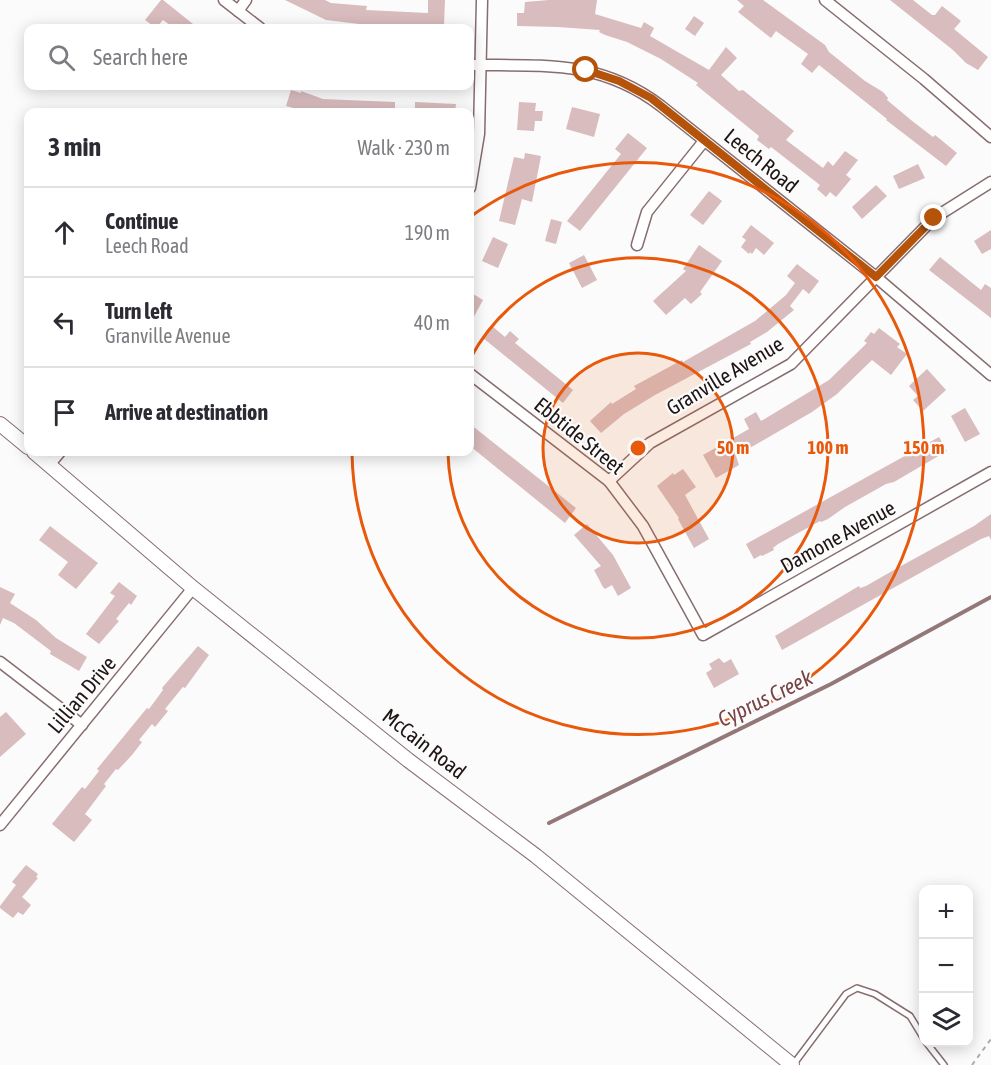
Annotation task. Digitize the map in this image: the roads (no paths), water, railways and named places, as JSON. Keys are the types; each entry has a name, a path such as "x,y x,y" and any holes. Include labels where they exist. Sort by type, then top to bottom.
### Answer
{"street":[{"path":"224,0 255,24"},
{"path":"238,11 246,0"},
{"path":"474,164 479,134 482,0"},
{"path":"825,0 991,136"},
{"name":"Leech Road","path":"474,65 562,67 586,70 636,89 651,98 876,277 991,375"},
{"path":"637,245 647,212 704,141"},
{"name":"Granville Avenue","path":"609,481 650,443 790,364 934,218 991,182"},
{"name":"Ebbtide Street","path":"474,377 609,481 643,526 703,635"},
{"path":"0,424 24,444"},
{"name":"McCain Road","path":"39,456 193,588 408,760 536,856 793,1065"},
{"path":"49,465 57,456"},
{"name":"Damone Avenue","path":"703,635 991,472"},
{"name":"Lillian Drive","path":"0,825 193,588"},
{"path":"0,662 82,725"}],"lane":[{"path":"793,1065 846,994 857,988 875,994 910,1016 919,1031"},
{"path":"930,1047 944,1065"}],"waterway":[{"name":"Cyprus Creek","path":"549,823 831,684 991,597"}]}
